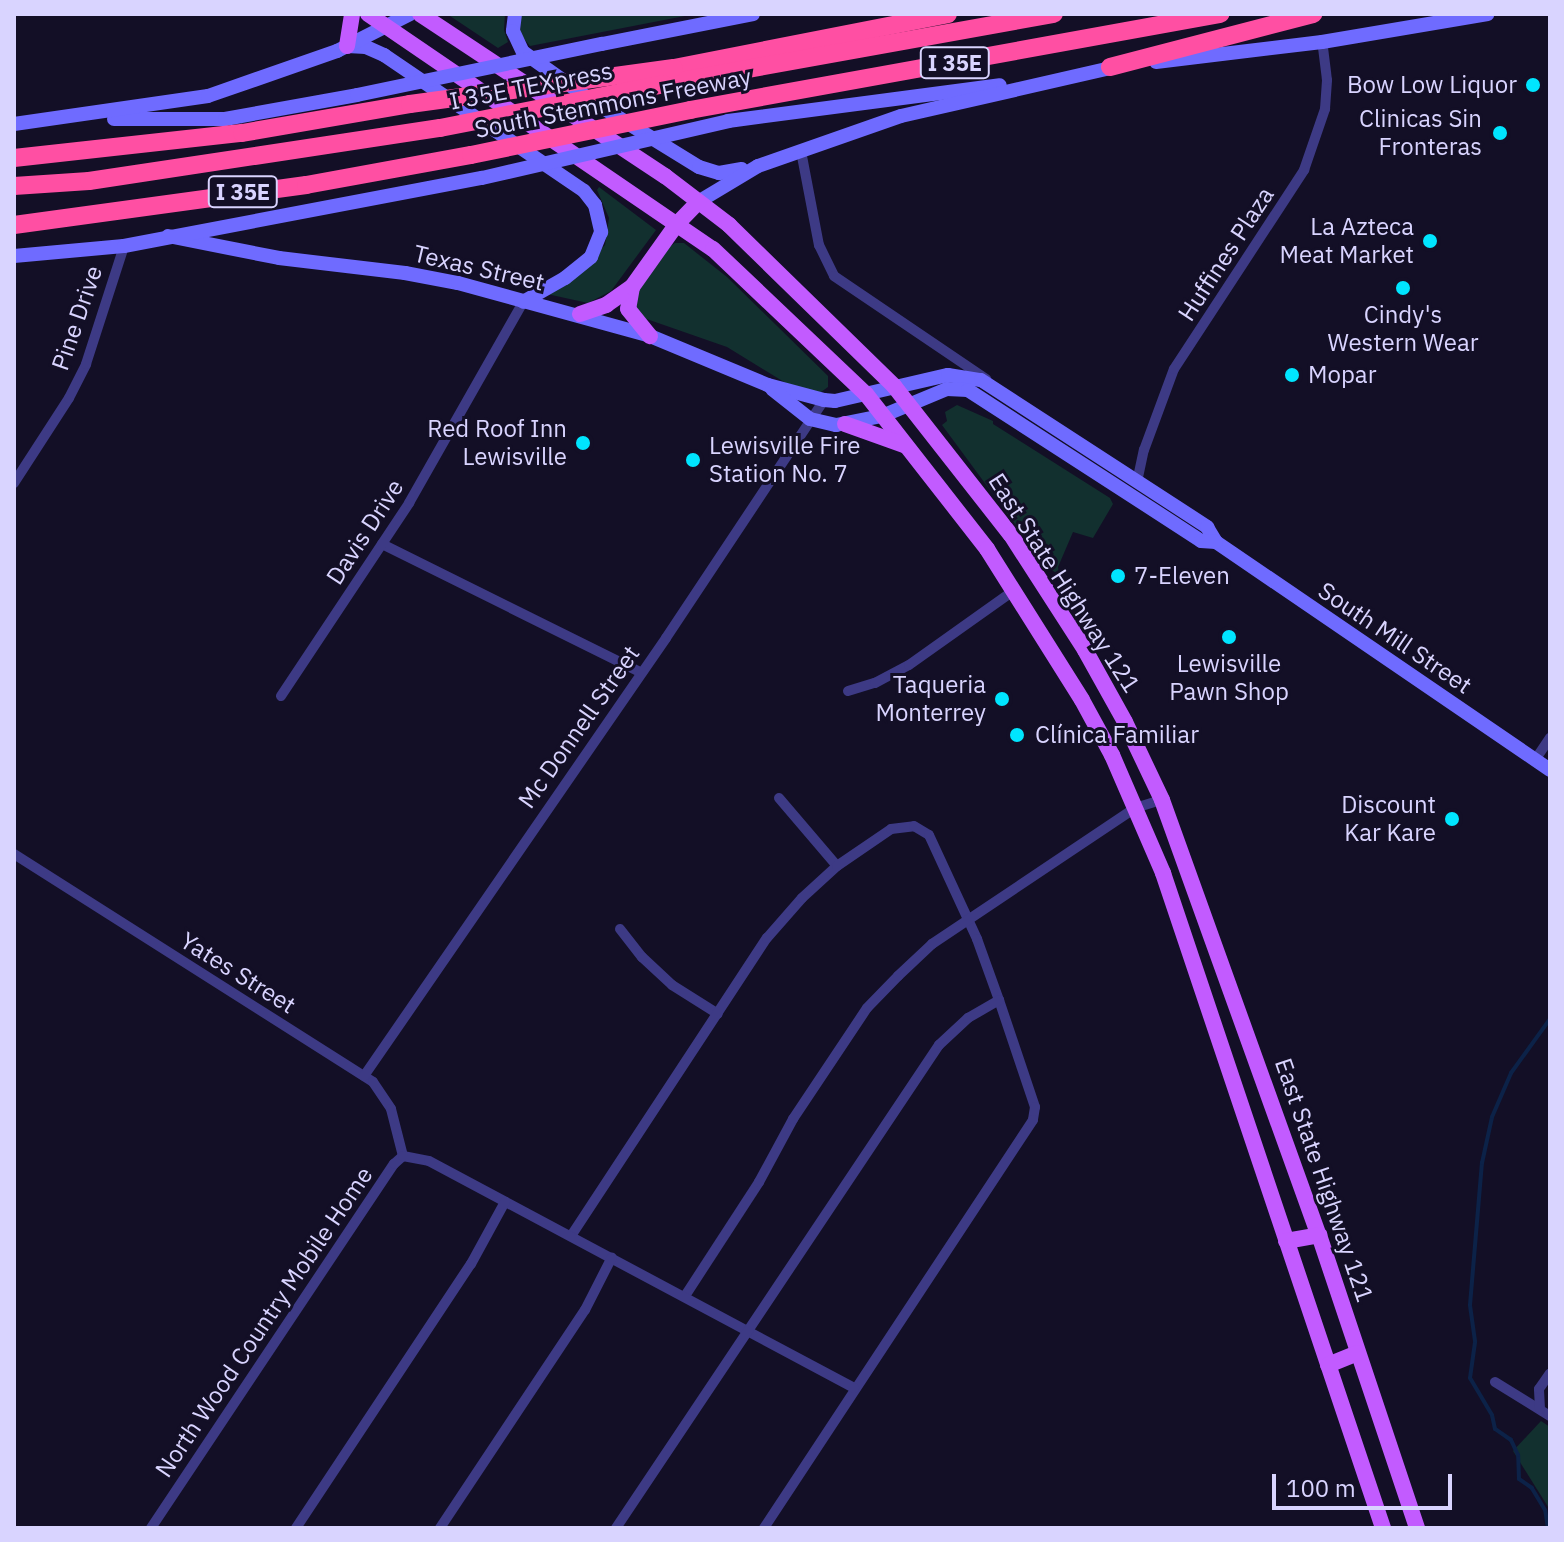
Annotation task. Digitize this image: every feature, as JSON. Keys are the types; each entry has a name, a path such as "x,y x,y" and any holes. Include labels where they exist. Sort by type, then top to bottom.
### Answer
{"highway":[{"name":"South Stemmons Freeway","path":"14,158 242,133 410,104 669,76 948,14"},
{"name":"I 35E TEXpress","path":"14,186 89,181 440,128 669,76 1054,14"},
{"name":"South Stemmons Freeway","path":"14,225 306,185 690,110 1220,14"},
{"path":"1110,67 1313,14"},
{"path":"14,197 89,181"}],"main road":[{"path":"347,46 352,14"},
{"name":"East State Highway 121","path":"368,14 713,249 866,394 959,511 1013,591 1082,700 1163,873 1383,1528"},
{"path":"14,124 208,96 347,46 410,14"},
{"name":"East State Highway 121","path":"420,14 665,176 729,225 894,386 1011,535 1125,722 1162,800 1319,1235 1417,1528"},
{"path":"515,14 513,31 523,52 595,103 699,167 719,173 758,166"},
{"path":"57,120 225,119 753,14"},
{"name":"South Stemmons Freeway","path":"698,202 758,166 901,116 1056,78 1110,67 1322,42 1488,14"},
{"path":"347,46 366,47 384,55 584,191 595,205 601,232 591,257 565,278 523,302"},
{"name":"South Stemmons Freeway","path":"14,256 124,246 482,178 728,121 1056,78"},
{"path":"580,314 606,305 632,287 676,225 698,202"},
{"name":"Texas Street","path":"168,236 279,258 405,273 580,314 650,336 768,385 824,400 835,401 866,394"},
{"path":"632,287 628,309 650,336"},
{"name":"South Mill Street","path":"866,394 948,375 981,380 1000,390 1201,541 1216,542 1550,770"},
{"name":"Texas Street","path":"768,385 810,419"},
{"name":"South Mill Street","path":"882,416 954,388 968,390 1134,489"},
{"path":"845,424 882,416"},
{"path":"810,419 845,424 908,446"},
{"path":"1213,1025 1241,1015"},
{"path":"1286,1241 1319,1235"},
{"path":"1328,1365 1358,1353"}],"street":[{"name":"Huffines Plaza","path":"1134,489 1144,450 1174,369 1304,170 1325,109 1327,80 1322,42"},
{"name":"South Mill Street","path":"801,151 819,245 834,276 1000,390"},
{"name":"Pine Drive","path":"14,483 69,398 86,364 124,246"},
{"name":"Davis Drive","path":"281,696 382,544 523,302"},
{"path":"992,404 1000,390"},
{"name":"Mc Donnell Street","path":"364,1076 824,400"},
{"path":"382,544 640,672"},
{"path":"848,691 875,683 909,665 1013,591"},
{"path":"1535,760 1550,738"},
{"path":"779,798 837,866"},
{"path":"685,1296 759,1182 793,1119 867,1008 932,944 1135,808 1162,800"},
{"path":"571,1236 767,938 837,866 891,829 914,826 934,843 999,1000 1035,1107 1033,1120 764,1528"},
{"name":"Yates Street","path":"14,854 373,1082 391,1109 403,1156"},
{"path":"620,929 642,957 672,985 718,1014"},
{"path":"616,1528 939,1045 968,1018 999,1000"},
{"name":"North Wood Country Mobile Home","path":"151,1528 385,1177 403,1156 429,1161 854,1388"},
{"path":"296,1528 471,1264 505,1202"},
{"path":"440,1528 585,1310 612,1257"},
{"path":"1545,1413 1539,1389 1550,1373"},
{"path":"1495,1382 1545,1413"}],"green space":[{"path":"447,14 505,14 504,30 508,42 498,48"},
{"path":"521,14 695,14 530,46 520,34"},
{"path":"599,187 656,230 611,291 588,303 547,294 573,279 605,245 609,218 597,190"},
{"path":"675,243 684,243 727,277 828,376 828,387 821,392 807,392 789,385 727,347 638,316 633,300 661,252"},
{"path":"957,405 993,421 993,424 1110,498 1113,504 1093,538 1073,532 1058,567 1059,575 1046,566 942,425 947,421 945,412"},
{"path":"1541,1421 1550,1427 1550,1510 1513,1451"}],"waterway":[{"path":"1548,1528 1545,1510 1532,1488 1519,1479 1518,1455 1511,1440 1495,1429 1492,1415 1470,1378 1475,1341 1470,1305 1482,1163 1492,1117 1511,1073 1550,1019"}],"place":[{"name":"Bow Low Liquor","path":"1533,85"},
{"name":"Clinicas Sin Fronteras","path":"1500,133"},
{"name":"La Azteca Meat Market","path":"1430,241"},
{"name":"Cindy's Western Wear","path":"1403,288"},
{"name":"Mopar","path":"1292,375"},
{"name":"Red Roof Inn Lewisville","path":"583,443"},
{"name":"Lewisville Fire Station No. 7","path":"693,460"},
{"name":"7-Eleven","path":"1118,576"},
{"name":"Lewisville Pawn Shop","path":"1229,637"},
{"name":"Taqueria Monterrey","path":"1002,699"},
{"name":"Clínica Familiar","path":"1017,735"},
{"name":"Discount Kar Kare","path":"1452,819"}]}
